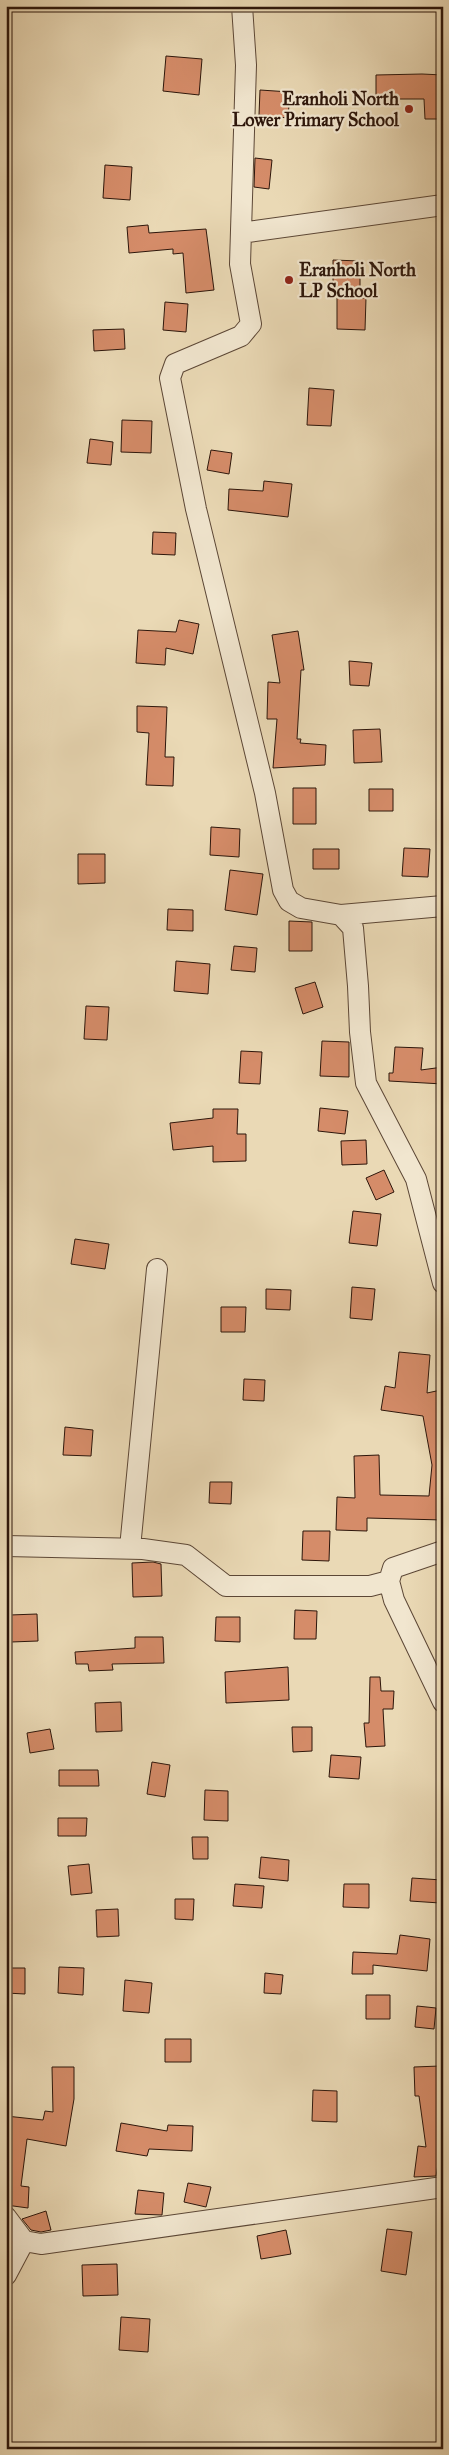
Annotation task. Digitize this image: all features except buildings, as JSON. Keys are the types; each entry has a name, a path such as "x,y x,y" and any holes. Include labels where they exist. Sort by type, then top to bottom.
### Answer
{"street":[{"path":"242,6 246,65 240,264 251,324 241,336 175,364 170,378 196,509 265,793 283,890 289,901 301,908 342,915 443,906"},
{"path":"241,233 443,205"},
{"path":"342,915 353,928 360,1032 366,1083 384,1114 416,1179 443,1284"},
{"path":"130,1548 157,1269"},
{"path":"6,1546 130,1548 186,1555 226,1586 370,1586 389,1582"},
{"path":"443,1551 393,1568 389,1582 394,1600 443,1702"},
{"path":"6,2217 24,2241 42,2244 443,2187"},
{"path":"6,2275 24,2241"}],"place":[{"name":"Eranholi North Lower Primary School","path":"409,109"},
{"name":"Eranholi North LP School","path":"289,280"}]}
